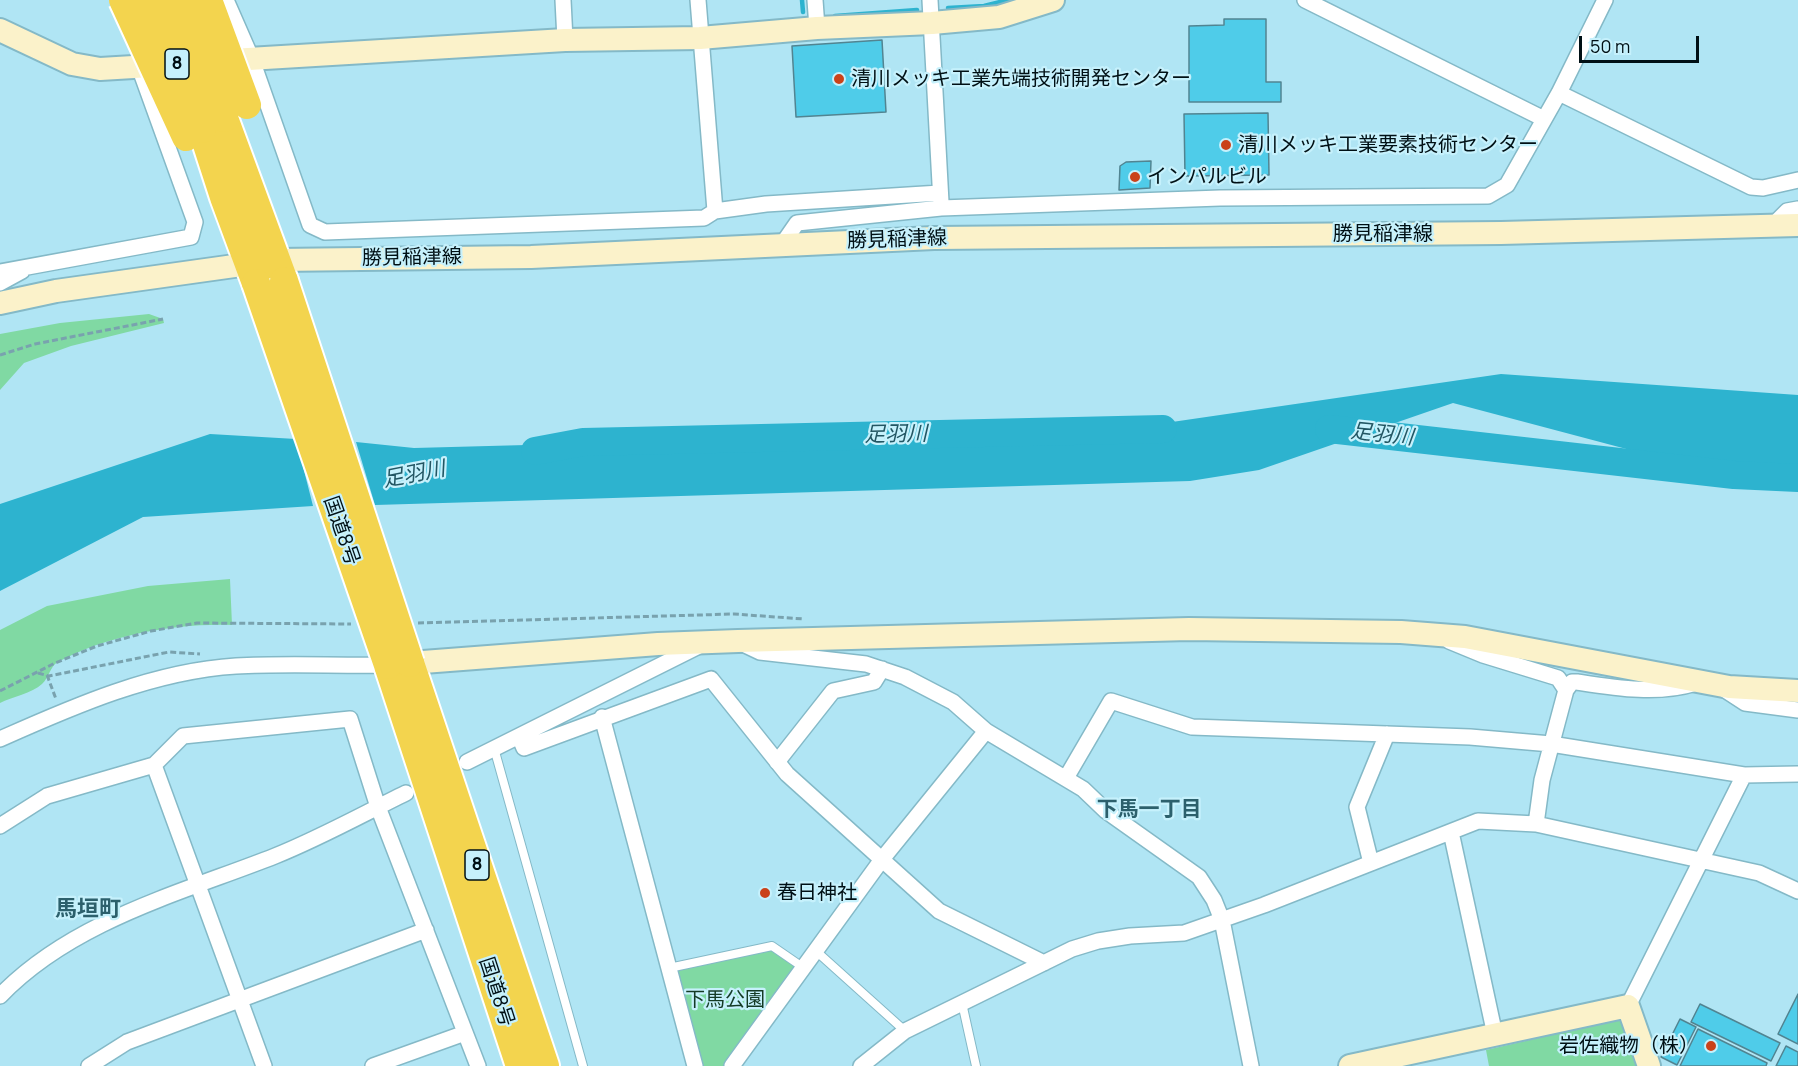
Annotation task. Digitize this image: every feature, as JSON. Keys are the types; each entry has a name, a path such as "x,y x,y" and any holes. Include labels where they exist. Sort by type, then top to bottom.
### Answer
{"highway":[{"path":"123,0 215,122"},
{"name":"国道8号","path":"152,0 249,182 267,272 399,664 545,1066"},
{"name":"国道8号","path":"180,0 201,49 215,122 224,197 267,272"},
{"name":"8","path":"208,0 215,122"},
{"name":"国道8号","path":"399,664 520,1066"}],"street":[{"path":"0,272 191,237 195,222 139,68 110,0"},
{"path":"226,0 251,57 310,225 325,232 704,218 715,211 766,204 940,193"},
{"path":"563,0 565,40"},
{"path":"698,0 715,211"},
{"path":"815,0 816,28"},
{"path":"930,0 941,208"},
{"path":"0,30 72,64 100,69 139,68 251,57 565,40 700,38 816,28 932,23 999,17 1053,0"},
{"path":"1305,0 1544,119"},
{"path":"780,246 797,223 941,208 1220,198 1488,196 1507,184 1559,93 1603,4 1587,0"},
{"path":"1559,93 1751,187 1763,188 1798,180"},
{"path":"1771,227 1787,211 1798,209"},
{"name":"勝見稲津線","path":"0,303 57,291 267,272 531,256 934,238 1501,233 1798,225"},
{"path":"0,283 30,266"},
{"path":"0,739 61,712 165,676 235,666 399,664 533,652 738,641 1189,629 1432,634 1465,637 1709,683 1798,691"},
{"path":"1432,634 1483,656 1558,678 1566,690"},
{"path":"738,641 760,652 866,664 905,677 953,702 986,731 1083,789 1106,811 1199,877 1214,900 1222,920 1251,1066"},
{"path":"467,762 706,642"},
{"path":"777,762 833,690 874,682 882,669"},
{"path":"519,736 524,748 602,717 711,680 787,774 883,858 939,911 1044,963"},
{"path":"1536,824 1542,780 1551,744 1566,690 1572,682 1618,688 1677,689 1709,683 1745,703 1798,710"},
{"path":"1066,778 1111,701 1192,727 1470,737 1551,744 1744,775 1798,774"},
{"path":"602,717 669,968 692,1065"},
{"path":"0,826 47,796 154,765 183,736 350,719 378,807 478,1066"},
{"path":"732,1066 883,858 986,731"},
{"path":"1371,863 1357,807 1387,734"},
{"path":"154,765 264,1066"},
{"path":"1650,1066 1628,1006 1744,775"},
{"path":"0,996 29,970 78,937 108,921 278,855 406,793"},
{"path":"861,1066 905,1031 1072,949 1098,941 1184,933 1478,821 1536,824 1759,873 1798,891"},
{"path":"1451,832 1495,1035"},
{"path":"89,1066 127,1042 426,930"},
{"path":"1350,1066 1628,1006"},
{"path":"373,1066 465,1032"}],"lane":[{"path":"494,748 583,1066"},
{"path":"669,968 772,946 804,968"},
{"path":"816,951 905,1031"},
{"path":"963,1003 976,1066"}],"path":[{"path":"0,355 35,344 163,319"},
{"path":"409,623 734,614 813,619"},
{"path":"0,691 97,646 151,631 197,623 355,624"},
{"path":"37,672 47,675 169,652 206,654 235,666"},
{"path":"47,675 61,712"}],"green space":[{"path":"149,314 163,319 164,323 71,346 24,363 0,390 0,334 60,323"},
{"path":"230,579 232,625 166,629 98,645 55,664 38,687 0,703 0,630 47,606 148,586"},
{"name":"下馬公園","path":"771,948 800,969 726,1066 703,1066 675,971"},
{"path":"1621,1019 1637,1066 1489,1066 1486,1050"}],"water":[{"path":"1501,374 1798,395 1798,488 1717,473 1453,403 1259,470 1190,481 375,505 356,442 414,448 1124,429"},
{"path":"210,434 296,439 313,506 143,517 0,591 0,504"}],"building":[{"path":"1224,19 1266,19 1266,82 1281,82 1281,102 1189,102 1189,26 1224,25"},
{"name":"清川メッキ工業先端技術開発センター","path":"882,40 886,112 796,117 792,46"},
{"name":"清川メッキ工業要素技術センター","path":"1268,113 1269,175 1185,176 1184,114"},
{"name":"インパルビル","path":"1151,161 1150,188 1119,190 1120,166 1126,162"},
{"path":"1798,994 1798,1044 1778,1034"},
{"path":"1700,1004 1780,1043 1771,1061 1691,1022"},
{"path":"1680,1019 1696,1027 1677,1065 1661,1057"},
{"name":"岩佐織物（株）","path":"1698,1029 1767,1063 1766,1066 1680,1066"},
{"path":"1786,1046 1798,1052 1798,1066 1776,1066"}],"waterway":[{"path":"802,0 803,12"},
{"path":"948,8 984,6 1008,0"},
{"path":"835,16 917,10"},
{"name":"足羽川","path":"535,451 583,442 1163,429"},
{"name":"足羽川","path":"1329,429 1734,475 1798,478"}],"place":[{"name":"清川メッキ工業先端技術開発センター","path":"839,79"},
{"name":"清川メッキ工業要素技術センター","path":"1226,145"},
{"name":"インパルビル","path":"1135,177"},
{"name":"春日神社","path":"765,893"},
{"name":"岩佐織物（株）","path":"1711,1046"}],"district":[{"name":"下馬一丁目","path":"1149,810"},
{"name":"馬垣町","path":"88,910"}]}
